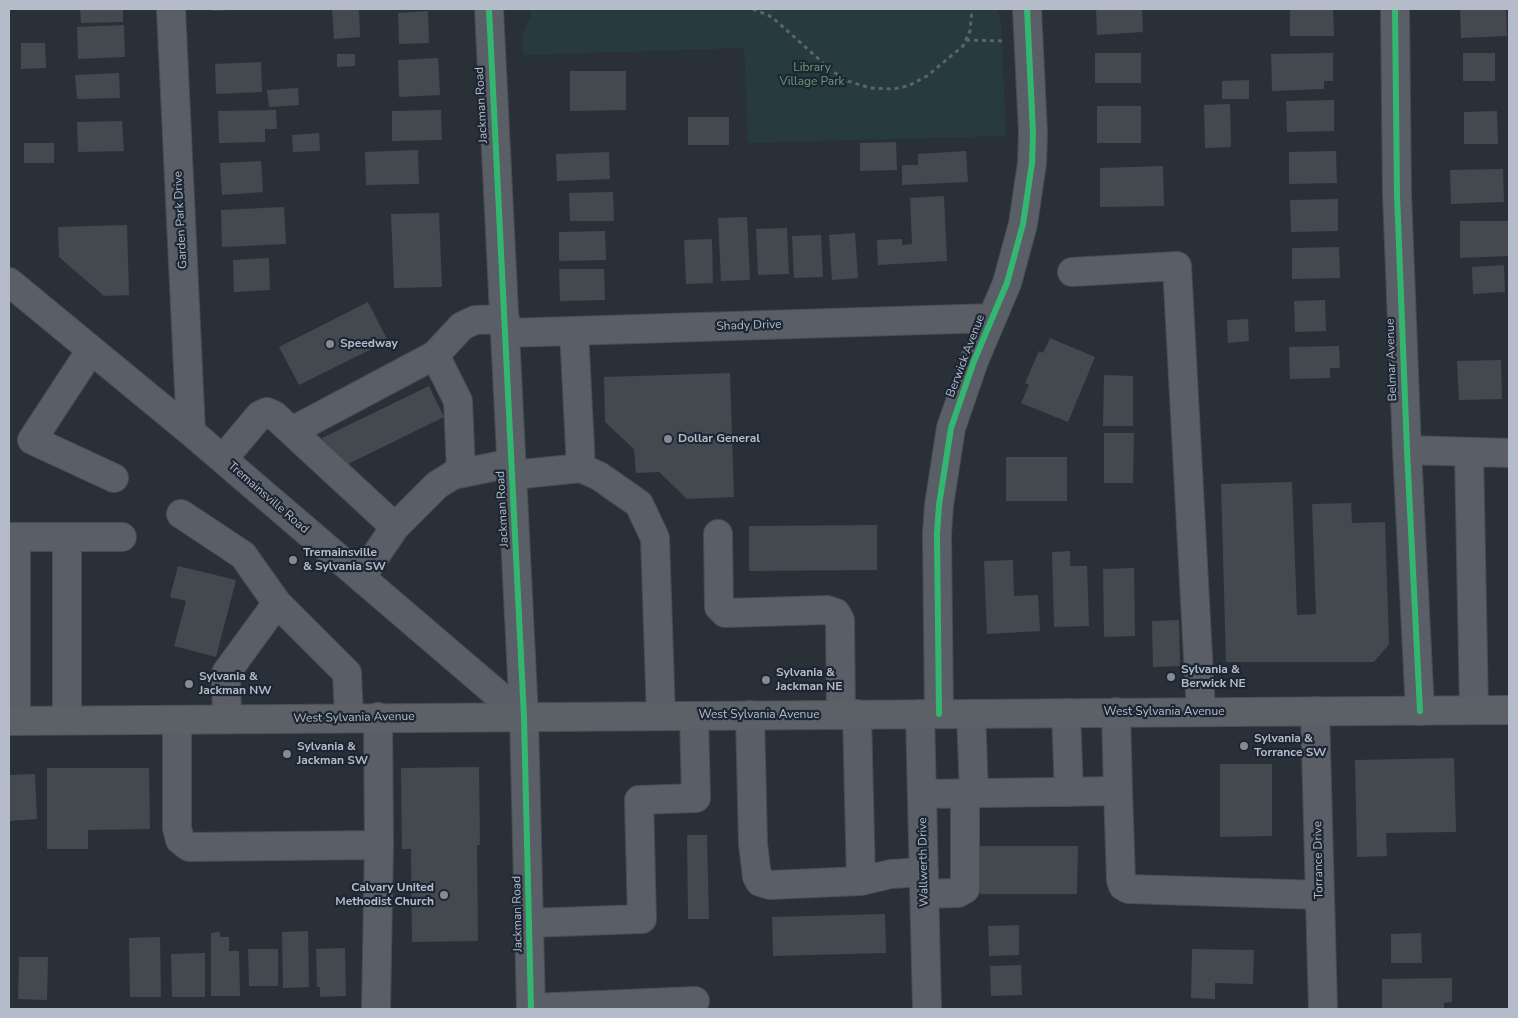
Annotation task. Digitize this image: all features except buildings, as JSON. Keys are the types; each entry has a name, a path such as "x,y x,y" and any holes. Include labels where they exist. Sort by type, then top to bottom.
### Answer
{"main road":[{"name":"West Sylvania Avenue","path":"12,720 177,721 349,717 1509,710"}],"street":[{"name":"Garden Park Drive","path":"171,9 191,432"},
{"name":"Jackman Road","path":"489,9 524,717 531,1009"},
{"name":"Berwick Avenue","path":"930,714 937,534 943,475 951,428 974,360 1007,283 1018,246 1032,163 1033,133 1026,9"},
{"name":"Belmar Avenue","path":"1395,9 1397,194 1420,711"},
{"path":"1072,272 1177,266 1201,712"},
{"name":"Tremainsville Road","path":"9,282 223,459 524,717"},
{"name":"Shady Drive","path":"292,431 435,355 462,326 475,320 505,326 574,331 992,318"},
{"path":"574,331 581,468"},
{"path":"90,350 32,440 114,478"},
{"path":"435,355 458,401 461,472"},
{"path":"223,459 260,415 268,412 292,431 395,527"},
{"path":"1407,450 1509,453"},
{"path":"1469,452 1474,710"},
{"path":"360,577 395,527 437,485 461,472 581,468 599,476 639,504 655,538 661,716"},
{"path":"181,514 243,555 277,603 347,673 349,717"},
{"path":"718,534 719,607 725,613 827,610 836,613 840,620 861,881"},
{"path":"12,720 12,537 122,537"},
{"path":"67,537 67,719"},
{"path":"226,720 226,673 277,603"},
{"name":"Torrance Drive","path":"1315,711 1323,1009"},
{"path":"1116,712 1121,880 1123,886 1128,889 1320,895"},
{"path":"1066,713 1069,792"},
{"name":"Wallwerth Drive","path":"927,1009 922,794 930,714"},
{"path":"750,715 753,844 757,877 760,882 770,885 861,881 891,874 958,893 965,889 971,714"},
{"path":"529,922 642,919 639,800 696,798 694,716"},
{"path":"376,1009 379,845 378,717"},
{"path":"177,721 177,828 180,840 189,847 379,845"},
{"path":"922,794 1118,791"},
{"path":"531,1009 695,1001"}],"path":[{"path":"753,9 778,22 832,71 848,81 870,88 893,89 908,86 927,76 963,46 970,31 972,9"},
{"path":"966,40 1005,41"}],"green space":[{"name":"Library Village Park","path":"530,9 996,9 1001,21 1006,136 748,143 744,48 523,55 522,34 531,17"}],"cycle path":[{"path":"489,9 524,717 531,1009"},
{"path":"939,714 937,534 939,505 951,428 974,361 1007,283 1023,224 1032,163 1033,133 1027,9"},
{"path":"1395,9 1397,194 1420,711"}],"place":[{"name":"Speedway","path":"330,344"},
{"name":"Dollar General","path":"668,439"},
{"name":"Tremainsville & Sylvania SW","path":"293,560"},
{"name":"Sylvania & Berwick NE","path":"1171,677"},
{"name":"Sylvania & Jackman NE","path":"766,680"},
{"name":"Sylvania & Jackman NW","path":"189,684"},
{"name":"Sylvania & Torrance SW","path":"1244,746"},
{"name":"Sylvania & Jackman SW","path":"287,754"},
{"name":"Calvary United Methodist Church","path":"444,895"}]}
